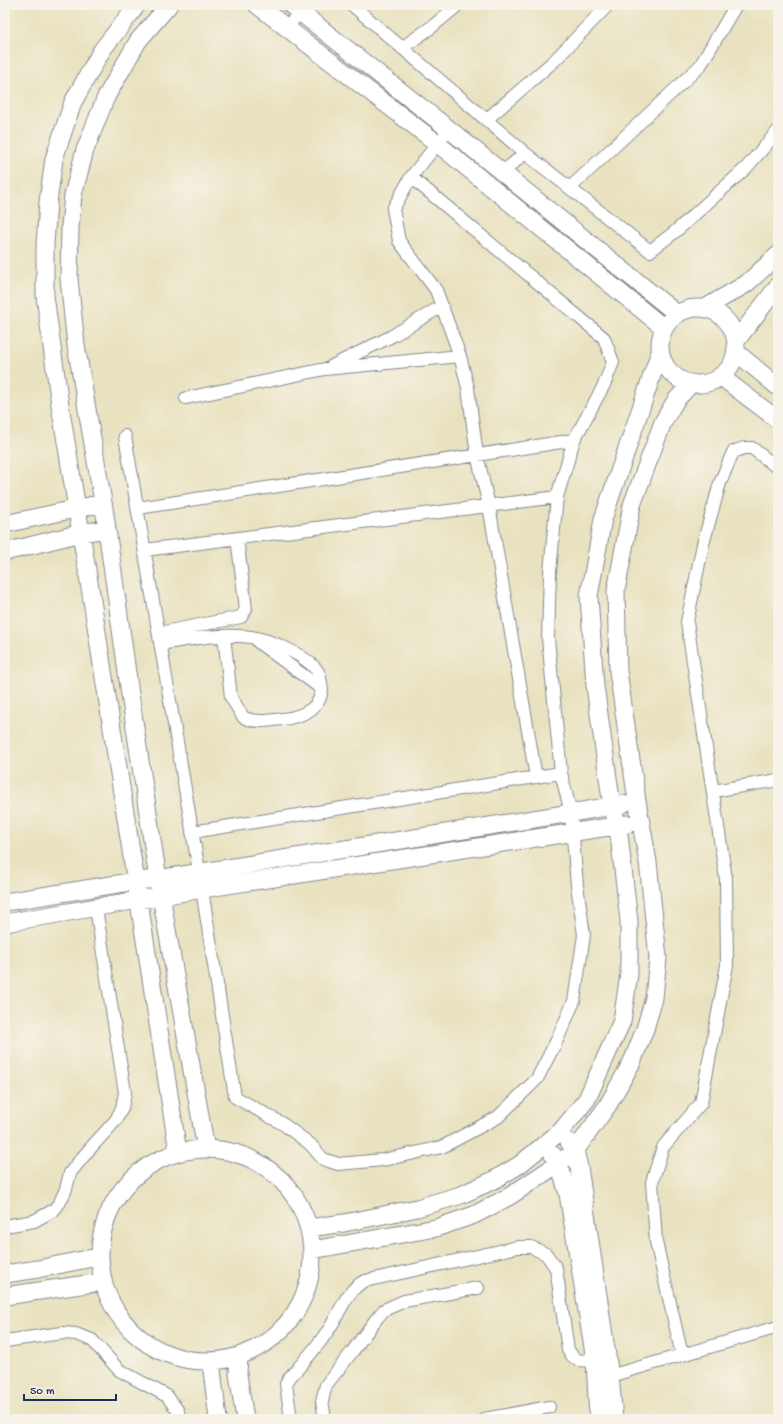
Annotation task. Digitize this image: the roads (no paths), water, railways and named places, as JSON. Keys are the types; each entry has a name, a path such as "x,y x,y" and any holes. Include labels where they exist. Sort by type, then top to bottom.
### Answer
{"street":[{"path":"137,5 102,50 73,102 54,158 44,245 44,296 178,1152"},
{"path":"168,5 138,41 106,97 85,150 73,196 70,227 69,279 76,345 103,502 158,879 206,1149"},
{"path":"257,5 438,144 664,328"},
{"path":"352,5 525,153 650,251 676,231 746,168 778,131"},
{"path":"402,48 433,26 458,5"},
{"path":"486,120 554,61 608,5"},
{"path":"570,188 700,66 736,5"},
{"path":"287,28 299,7 677,314"},
{"path":"450,130 411,177 393,209 399,241 436,290 460,356 468,388 478,455 489,506 536,777"},
{"path":"502,173 525,153"},
{"path":"126,436 202,889 235,1097 283,1124 310,1144 323,1159 338,1164 383,1160 442,1147 498,1117 537,1079 558,1038 574,1001 584,935 571,813 561,773 548,638 550,572 557,497 574,440 604,385 613,362 604,338 411,177"},
{"path":"705,308 746,284 778,255"},
{"path":"660,352 664,363 671,373 680,380 704,384 715,380 725,373 732,364 736,346 778,286"},
{"path":"325,369 392,336 442,306"},
{"path":"309,1228 344,1223 417,1208 461,1195 494,1180 519,1165 561,1131 587,1099 622,1021 630,974 630,921 618,826 612,806 596,686 589,596 603,520 660,352 660,340 664,328 677,314 695,308 705,308 716,312 726,320 733,329 736,346 778,387"},
{"path":"186,398 325,369 460,356"},
{"path":"720,376 778,420"},
{"path":"312,1250 436,1228 474,1215 510,1196 559,1163 575,1150 608,1105 632,1062 645,1029 654,998 658,958 649,870 637,801 618,671 616,591 632,505 663,422 676,400 692,383"},
{"path":"138,508 574,440"},
{"path":"682,1355 656,1242 652,1182 663,1147 701,1103 728,965 726,879 687,622 703,544 720,483 733,452 744,448 752,448 778,468"},
{"path":"145,550 557,497"},
{"path":"5,524 103,502"},
{"path":"5,552 81,533 106,529"},
{"path":"160,639 241,617 246,609 237,538"},
{"path":"160,639 216,635 252,637 322,689 321,697 315,706 293,718 256,721 243,717 231,697 224,636"},
{"path":"192,832 561,773"},
{"path":"713,791 778,780"},
{"path":"5,902 571,813 637,801"},
{"path":"5,923 202,889 641,823"},
{"path":"5,1226 34,1221 54,1210 63,1196 70,1173 86,1152 116,1120 122,1108 126,1093 96,908"},
{"path":"561,1131 575,1150 579,1168 610,1376 614,1419"},
{"path":"545,1144 559,1163 568,1194 595,1360 598,1419"},
{"path":"206,1149 236,1153 264,1165 286,1185 303,1210 312,1238 313,1267 306,1295 290,1322 267,1343 239,1357 211,1362 165,1355 127,1328 101,1282 97,1268 97,1256 100,1235 110,1207 128,1182 151,1164 178,1152 206,1149"},
{"path":"291,1419 286,1384 290,1377 326,1334 346,1300 358,1284 365,1281 518,1247 531,1247 546,1254 556,1268 568,1350 573,1358 578,1361 595,1360"},
{"path":"5,1274 38,1269 97,1256"},
{"path":"5,1296 101,1282"},
{"path":"325,1419 322,1401 326,1385 376,1318 384,1310 404,1301 478,1288"},
{"path":"610,1376 778,1327"},
{"path":"5,1341 62,1332 76,1334 92,1340 119,1370 167,1396 178,1411 179,1419"},
{"path":"239,1357 238,1374 245,1419"},
{"path":"211,1362 218,1419"},
{"path":"484,1419 549,1407"}]}
